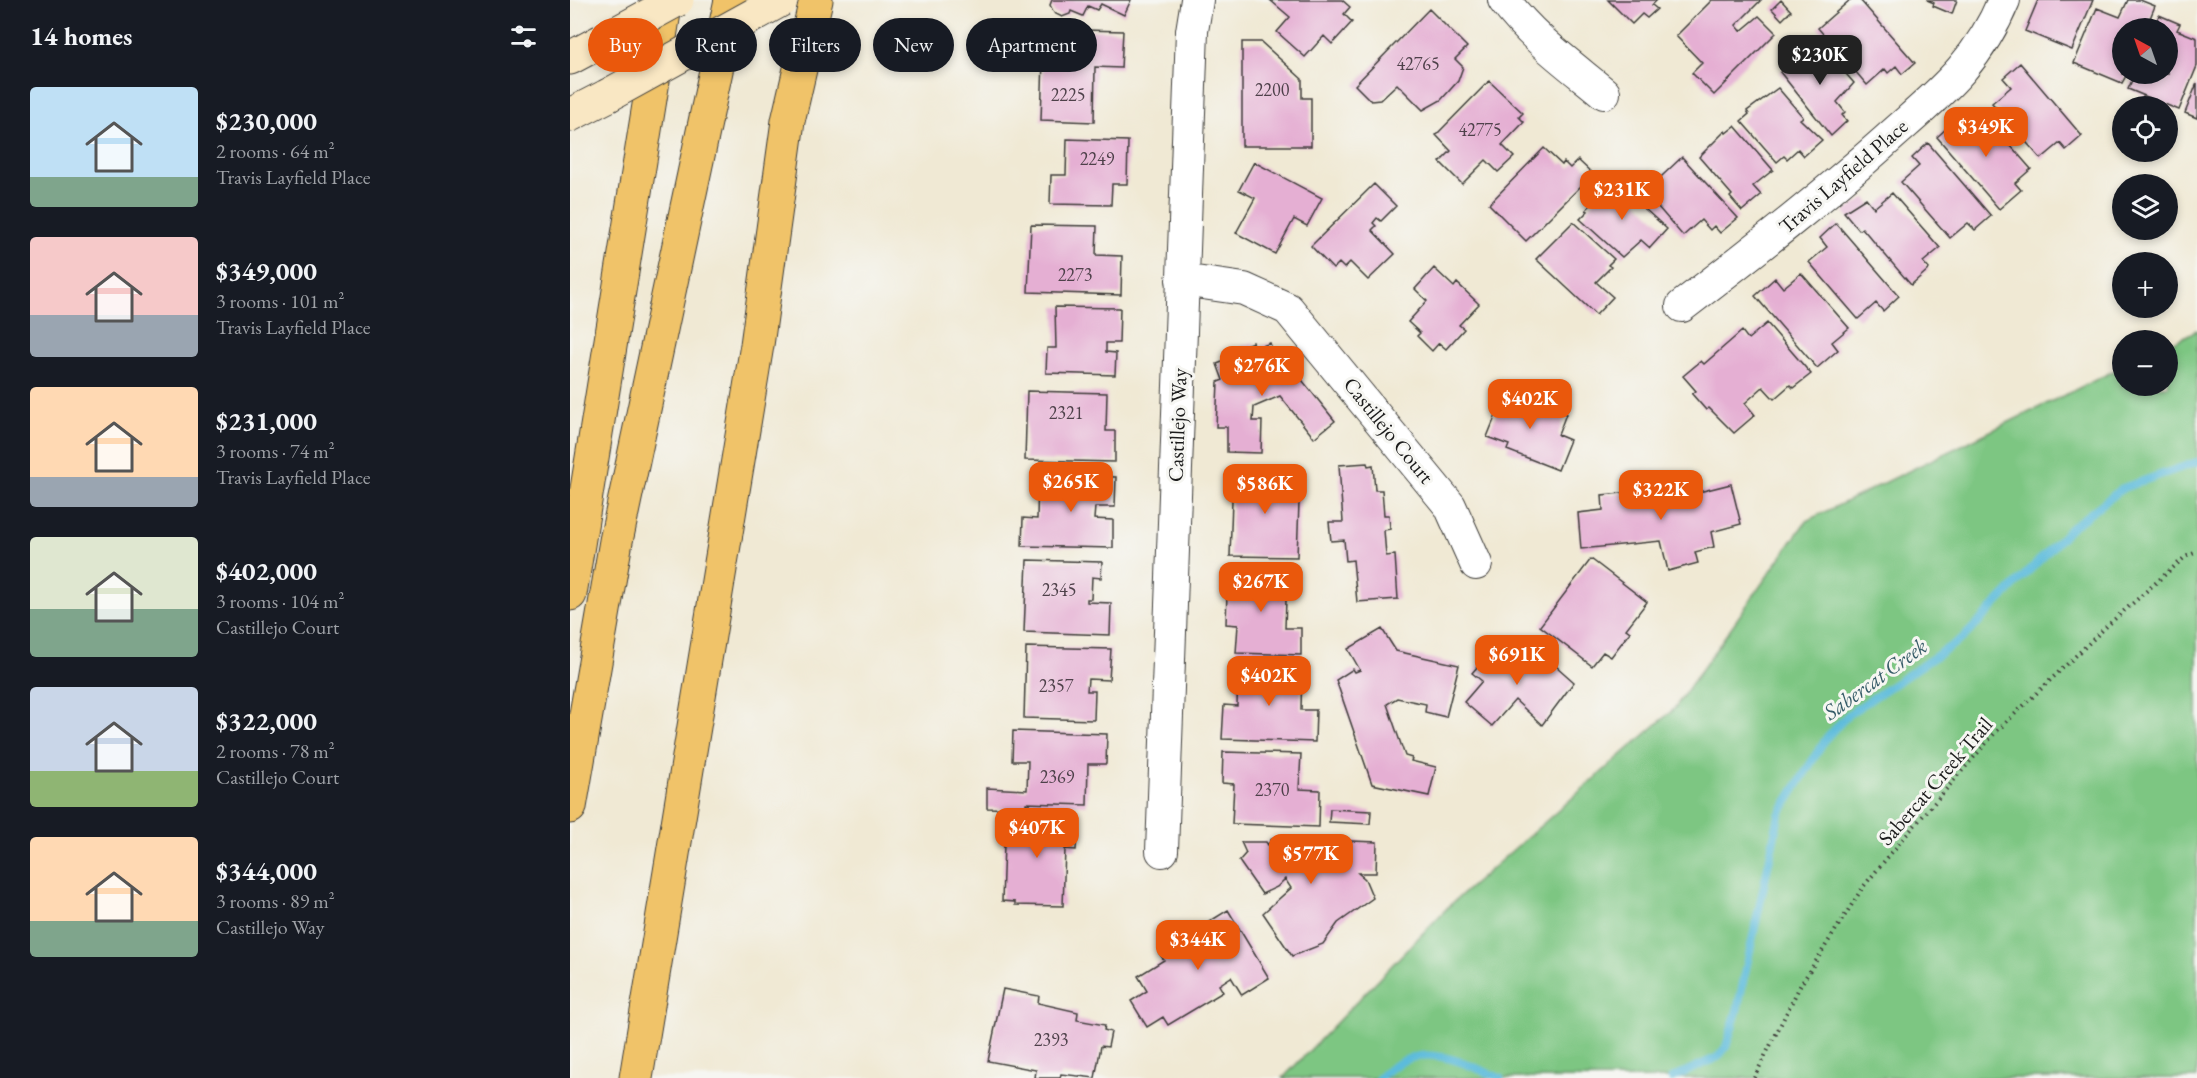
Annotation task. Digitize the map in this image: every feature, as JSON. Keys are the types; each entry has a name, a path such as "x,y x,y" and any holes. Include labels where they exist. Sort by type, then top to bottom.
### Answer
{"highway":[{"path":"570,594 666,0"},
{"path":"570,807 616,541 731,0"},
{"path":"636,1078 757,345 788,121 816,0"}],"main road":[{"path":"570,58 677,0"},
{"path":"570,115 781,0"}],"street":[{"name":"Castillejo Way","path":"1162,852 1192,31 1197,0"},
{"path":"1504,0 1516,17 1604,93"},
{"name":"Travis Layfield Place","path":"1682,306 1810,208 1962,73 1992,29 2004,0"},
{"name":"Castillejo Court","path":"1182,280 1244,290 1288,309 1450,506 1476,564"}],"path":[{"name":"Sabercat Creek Trail","path":"1754,1078 1800,986 1863,887 1902,840 1995,733 2108,625 2185,557 2197,552"}],"green space":[{"path":"2197,330 2197,1078 1283,1078 1450,905 1674,709 1806,521 2112,372 2112,396 2178,396 2178,340"}],"building":[{"path":"1052,0 1131,0 1124,15 1101,4 1097,10 1088,6 1083,16 1071,11 1070,14 1062,17 1054,13 1050,5"},
{"path":"1270,0 1342,0 1350,7 1344,14 1352,22 1332,44 1324,36 1305,57 1277,32 1290,17"},
{"path":"1608,0 1657,0 1652,5 1657,9 1647,18 1642,14 1632,24"},
{"path":"1712,0 1761,0 1736,25 1741,31 1759,16 1776,33 1714,95 1692,73 1702,63 1676,36"},
{"path":"1781,0 1791,11 1782,20 1772,9"},
{"path":"1850,0 1860,0 1915,63 1902,74 1896,66 1888,73 1885,69 1867,85 1818,28"},
{"path":"1927,0 1957,0 1952,14 1933,6 1934,3"},
{"path":"2038,0 2093,0 2072,50 2025,31"},
{"path":"2128,0 2140,0 2155,6 2150,18 2112,18 2112,79 2074,63 2097,8 2120,17"},
{"path":"1429,9 1467,47 1455,59 1463,67 1458,81 1441,100 1423,110 1397,84 1380,100 1371,101 1355,85"},
{"path":"1097,30 1123,31 1121,68 1097,67"},
{"path":"2178,30 2197,38 2197,66 2179,110 2178,96 2145,96 2128,89 2130,84 2178,84"},
{"path":"1242,42 1261,42 1302,79 1302,98 1311,98 1311,146 1242,146"},
{"path":"1818,42 1854,83 1837,102 1845,112 1842,115 1847,121 1831,136 1780,72"},
{"path":"2020,63 2082,136 2066,150 2060,143 2041,159 1992,103 2011,87 2003,78"},
{"path":"1043,72 1095,72 1094,122 1041,120"},
{"path":"1489,81 1523,113 1519,117 1524,122 1502,145 1514,157 1498,172 1486,160 1462,184 1440,162 1451,151 1436,135"},
{"path":"2197,83 2197,118 2185,113"},
{"path":"1778,88 1803,117 1800,119 1822,140 1804,156 1798,149 1787,159 1784,156 1777,162 1741,121 1749,114 1747,111"},
{"path":"1983,114 2031,169 2015,183 2021,190 1999,209 1937,137 1957,119 1965,129"},
{"path":"1735,126 1773,170 1753,186 1761,195 1742,211 1730,197 1732,195 1699,157 1725,131 1726,133"},
{"path":"1067,139 1128,141 1127,184 1112,184 1111,205 1050,204 1051,175 1066,175"},
{"path":"1928,143 1991,216 1975,230 1968,223 1950,238 1901,182 1919,166 1912,158"},
{"path":"1544,148 1562,165 1564,162 1570,168 1578,160 1593,174 1526,241 1489,204"},
{"path":"1682,157 1738,218 1720,233 1714,226 1710,230 1701,220 1683,236 1645,192"},
{"path":"1254,162 1322,198 1307,226 1294,219 1275,254 1236,233 1255,198 1239,190"},
{"path":"1614,181 1667,229 1650,248 1641,240 1622,257 1580,219"},
{"path":"1374,184 1396,206 1381,221 1377,218 1373,223 1376,226 1372,230 1395,254 1368,280 1350,262 1344,268 1339,263 1333,269 1311,246"},
{"path":"1892,193 1940,248 1923,262 1929,269 1911,285 1862,228 1859,230 1844,212 1866,198 1874,208"},
{"path":"1573,222 1614,259 1608,265 1611,267 1596,282 1613,297 1596,315 1536,259"},
{"path":"1836,223 1899,296 1883,311 1876,303 1858,319 1809,262 1827,247 1820,238"},
{"path":"1031,225 1097,226 1096,255 1122,256 1121,295 1028,292"},
{"path":"1434,268 1454,287 1457,283 1479,304 1459,325 1464,329 1446,349 1439,343 1432,351 1417,336 1420,333 1408,322 1427,301 1415,289"},
{"path":"1801,273 1849,328 1832,342 1838,350 1817,368 1755,296 1775,278 1783,288"},
{"path":"1055,307 1120,308 1119,343 1106,343 1106,352 1116,353 1115,375 1046,373 1047,348 1056,348"},
{"path":"1767,323 1811,374 1793,388 1790,385 1774,399 1763,387 1745,403 1755,415 1734,433 1709,408 1706,410 1692,394 1696,391 1683,376 1701,361 1704,364 1742,331 1748,339"},
{"path":"1253,342 1255,349 1270,343 1275,357 1282,355 1335,421 1314,438 1280,396 1254,407 1253,421 1262,421 1261,453 1227,452 1227,427 1216,427 1218,382 1223,380 1217,364 1238,356 1235,349"},
{"path":"1506,390 1566,414 1558,435 1570,440 1558,470 1507,450 1509,445 1487,437"},
{"path":"1027,391 1107,393 1106,431 1115,431 1115,462 1025,460"},
{"path":"1367,463 1368,466 1373,465 1375,490 1382,490 1384,515 1389,515 1390,529 1384,530 1386,556 1395,555 1398,599 1357,602 1353,560 1346,561 1344,540 1331,541 1329,522 1343,522 1339,465"},
{"path":"1233,472 1300,475 1297,557 1230,556"},
{"path":"1038,475 1116,477 1115,507 1095,507 1094,519 1113,520 1113,548 1022,546 1023,518 1037,519"},
{"path":"1731,484 1741,524 1711,532 1714,547 1695,552 1698,563 1668,571 1661,541 1581,549 1578,513 1603,510 1602,495 1682,487 1683,496"},
{"path":"1591,559 1647,602 1626,629 1630,632 1611,657 1603,652 1592,666 1540,626"},
{"path":"1027,560 1102,562 1101,578 1092,577 1091,599 1087,599 1087,602 1111,603 1110,635 1024,632"},
{"path":"1232,569 1287,571 1285,628 1301,628 1301,655 1236,653 1238,625 1226,624 1227,593 1231,593"},
{"path":"1382,629 1396,651 1459,665 1446,717 1425,712 1426,704 1397,698 1387,704 1405,756 1412,758 1411,761 1436,767 1429,796 1372,784 1336,680 1353,669 1355,672 1360,670 1348,649"},
{"path":"1499,642 1525,665 1538,650 1574,682 1542,725 1515,700 1492,726 1464,702 1482,681 1472,673"},
{"path":"1026,647 1111,649 1109,680 1088,679 1087,691 1095,691 1094,720 1024,718"},
{"path":"1238,666 1302,668 1301,710 1316,710 1315,742 1222,739 1224,705 1237,706"},
{"path":"1013,731 1107,734 1106,764 1088,764 1087,805 1026,803 1026,809 987,808 987,788 1027,790 1028,761 1012,761"},
{"path":"1223,752 1301,754 1299,789 1320,790 1319,827 1232,824 1234,784 1222,783"},
{"path":"1330,809 1371,811 1370,824 1329,822"},
{"path":"1005,816 1078,818 1076,850 1065,849 1063,906 1015,905 1015,902 1002,901"},
{"path":"1272,838 1377,842 1376,873 1358,873 1365,879 1373,898 1338,923 1323,944 1292,956 1263,913 1291,888 1285,879 1277,887 1262,894 1239,861 1246,853 1241,842 1266,842 1268,845"},
{"path":"1228,910 1269,978 1242,995 1231,977 1219,985 1223,992 1168,1025 1163,1017 1147,1027 1131,1001 1147,991 1138,976 1164,960 1159,953"},
{"path":"1003,989 1039,996 1038,1003 1078,1012 1077,1020 1105,1025 1104,1030 1111,1032 1108,1047 1101,1046 1095,1078 1061,1074 1060,1078 1035,1078 1036,1070 988,1061"}],"waterway":[{"name":"Sabercat Creek","path":"1672,1078 1718,1057 1726,1047 1737,1011 1779,815 1827,737 1849,714 1963,638 2071,528 2123,488 2197,462"},
{"name":"Sabercat Creek","path":"1379,1078 1394,1066 1409,1059 1424,1056 1438,1056 1453,1060 1500,1078"}]}
